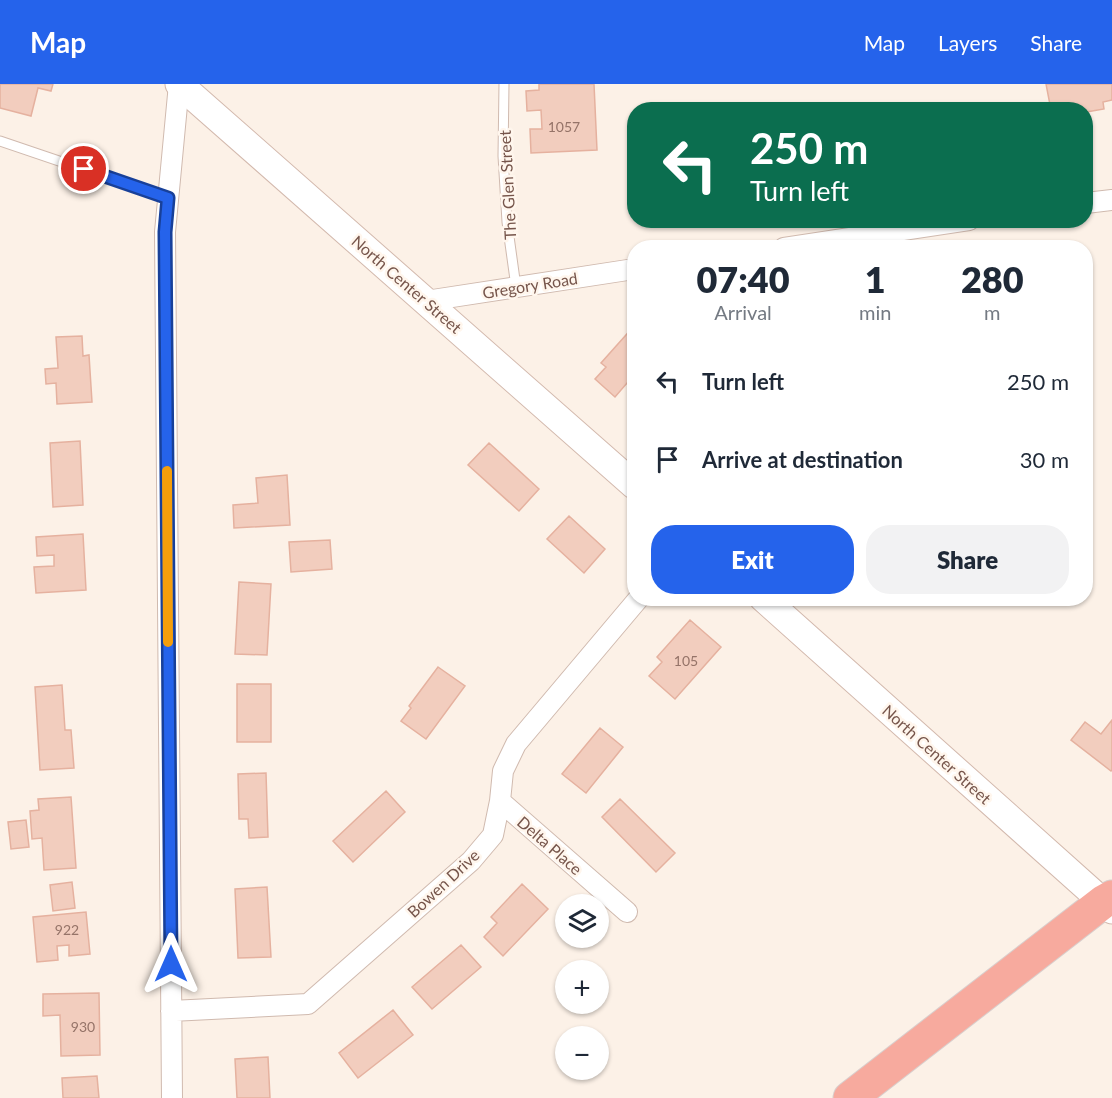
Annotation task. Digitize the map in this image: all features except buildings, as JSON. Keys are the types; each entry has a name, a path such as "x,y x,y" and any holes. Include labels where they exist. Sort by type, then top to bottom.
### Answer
{"highway":[{"path":"850,1098 1109,903"}],"main road":[{"name":"North Center Street","path":"179,84 627,479"},
{"name":"North Center Street","path":"772,606 1109,903"}],"street":[{"path":"172,1098 165,232 179,84"},
{"path":"1093,202 1112,200"},
{"path":"837,240 916,228"},
{"name":"Gregory Road","path":"426,301 627,270"},
{"name":"Bowen Drive","path":"171,1011 308,1004 471,861 493,835 503,771 516,744 632,606"},
{"name":"Delta Place","path":"500,801 627,912"}],"lane":[{"name":"The Glen Street","path":"504,84 504,167 507,222 516,286"},
{"path":"0,141 168,198"}],"slow traffic":[{"path":"167,471 168,642"}],"route":[{"path":"84,169 168,198 165,232 171,964"}]}
